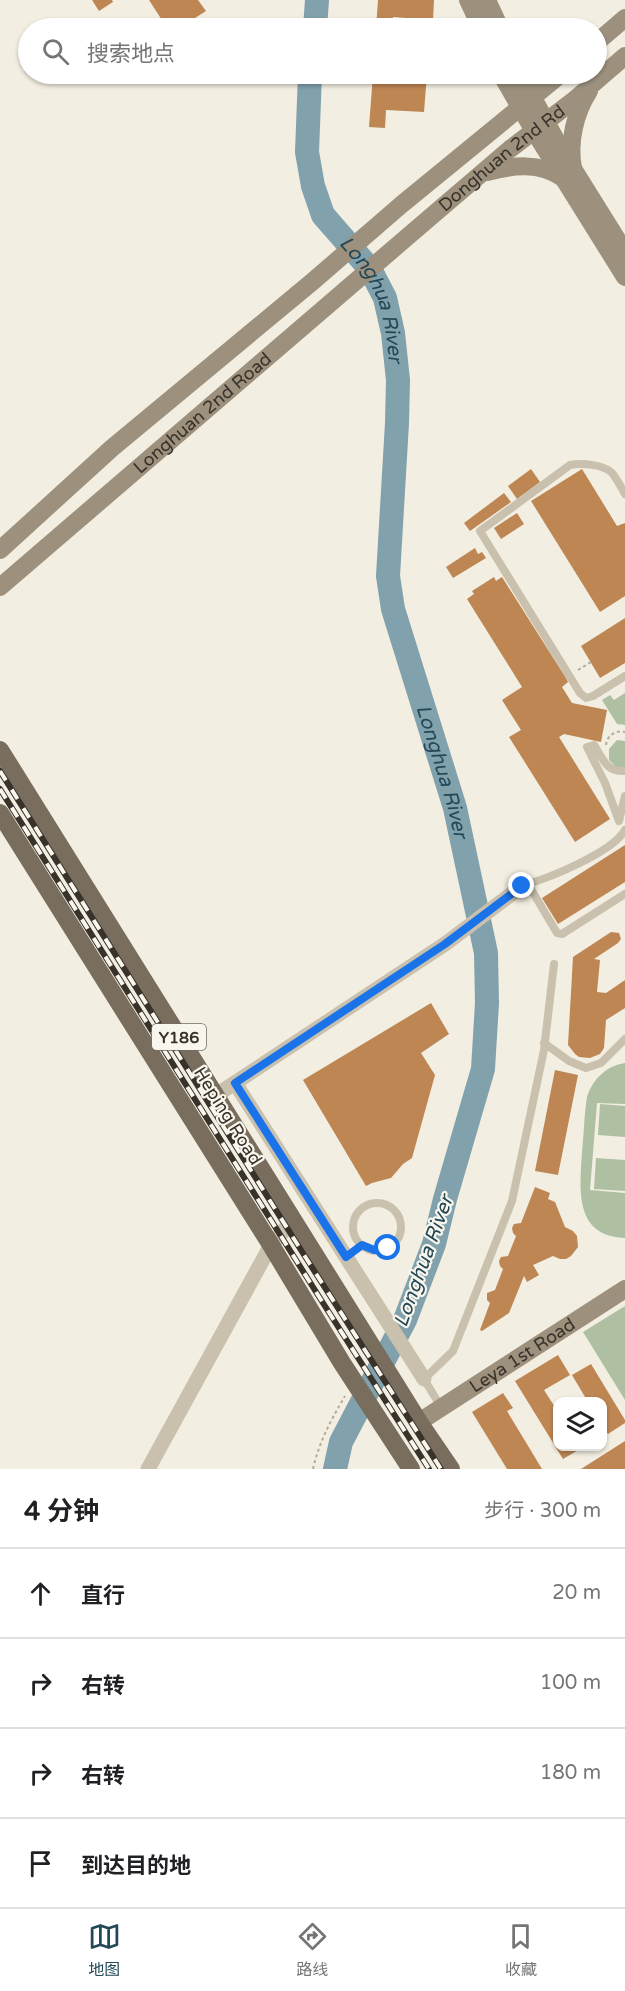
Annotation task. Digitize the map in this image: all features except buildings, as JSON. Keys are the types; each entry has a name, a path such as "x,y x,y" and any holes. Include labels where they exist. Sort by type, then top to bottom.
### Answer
{"main road":[{"path":"468,0 476,18"},
{"path":"487,0 495,18"},
{"path":"607,34 625,18"},
{"name":"Donghuan 2nd Rd","path":"607,72 625,56"},
{"path":"510,84 526,101 625,277"},
{"path":"522,84 526,101"},
{"name":"Donghuan 2nd Rd","path":"388,217 548,84"},
{"name":"Donghuan 2nd Rd","path":"406,238 592,84"},
{"path":"594,84 581,106 576,122 568,174 625,252"},
{"path":"482,173 502,168 534,166 555,173 568,174"},
{"name":"Longhuan 2nd Road","path":"0,550 112,448 388,217"},
{"name":"Longhuan 2nd Road","path":"0,587 406,238"},
{"name":"Heping Road","path":"0,750 419,1422"},
{"name":"Heping Road","path":"0,813 271,1245 342,1363 411,1469"},
{"name":"Leya 1st Road","path":"419,1422 625,1289"},
{"name":"Y186","path":"419,1422 451,1469"}],"street":[{"path":"215,1096 445,944 520,888"},
{"path":"235,1083 424,1379"},
{"path":"148,1469 271,1245 293,1220"}],"lane":[{"path":"625,494 611,472 597,466 570,465 480,531 580,693 586,698 593,696 625,676"},
{"path":"625,771 615,772 594,745 587,747 616,808 619,821 625,796"},
{"path":"625,830 615,842 566,870 520,888 557,933 562,933 625,894"},
{"path":"441,1407 424,1379 453,1350 512,1201 544,1043 554,964"},
{"path":"544,1043 569,1061 586,1068 601,1063 625,1039"},
{"path":"383,1203 395,1210 399,1216 401,1231 394,1244 381,1250 362,1245 353,1228 360,1210 364,1206 383,1203"},
{"path":"346,1257 362,1245"}],"path":[{"path":"606,748 606,741 610,735 625,732"},
{"path":"313,1469 322,1439 346,1394"}],"green space":[{"path":"625,693 625,725 617,724 602,700 610,695 614,700"},
{"path":"617,740 625,741 625,767 616,767 609,760 609,749"},
{"path":"625,1063 625,1104 597,1103 590,1190 625,1193 625,1238 608,1235 596,1229 588,1219 583,1208 581,1180 587,1097 601,1074"},
{"path":"600,1104 625,1106 625,1137 598,1135"},
{"path":"596,1158 625,1160 625,1191 594,1189"},
{"path":"625,1306 625,1400 583,1332"}],"waterway":[{"name":"Longhua River","path":"316,18 317,0"},
{"name":"Longhua River","path":"310,84 307,152 313,186 323,215 370,269 385,298 393,333 398,380 388,576 393,609 455,808 486,953 487,1003 483,1069 434,1244 405,1320 341,1442 335,1469"}],"railway":[{"path":"0,771 441,1469"},
{"path":"0,789 429,1469"}],"route":[{"path":"388,1248 374,1250 362,1245 346,1257 235,1083 445,944 522,886"}]}
